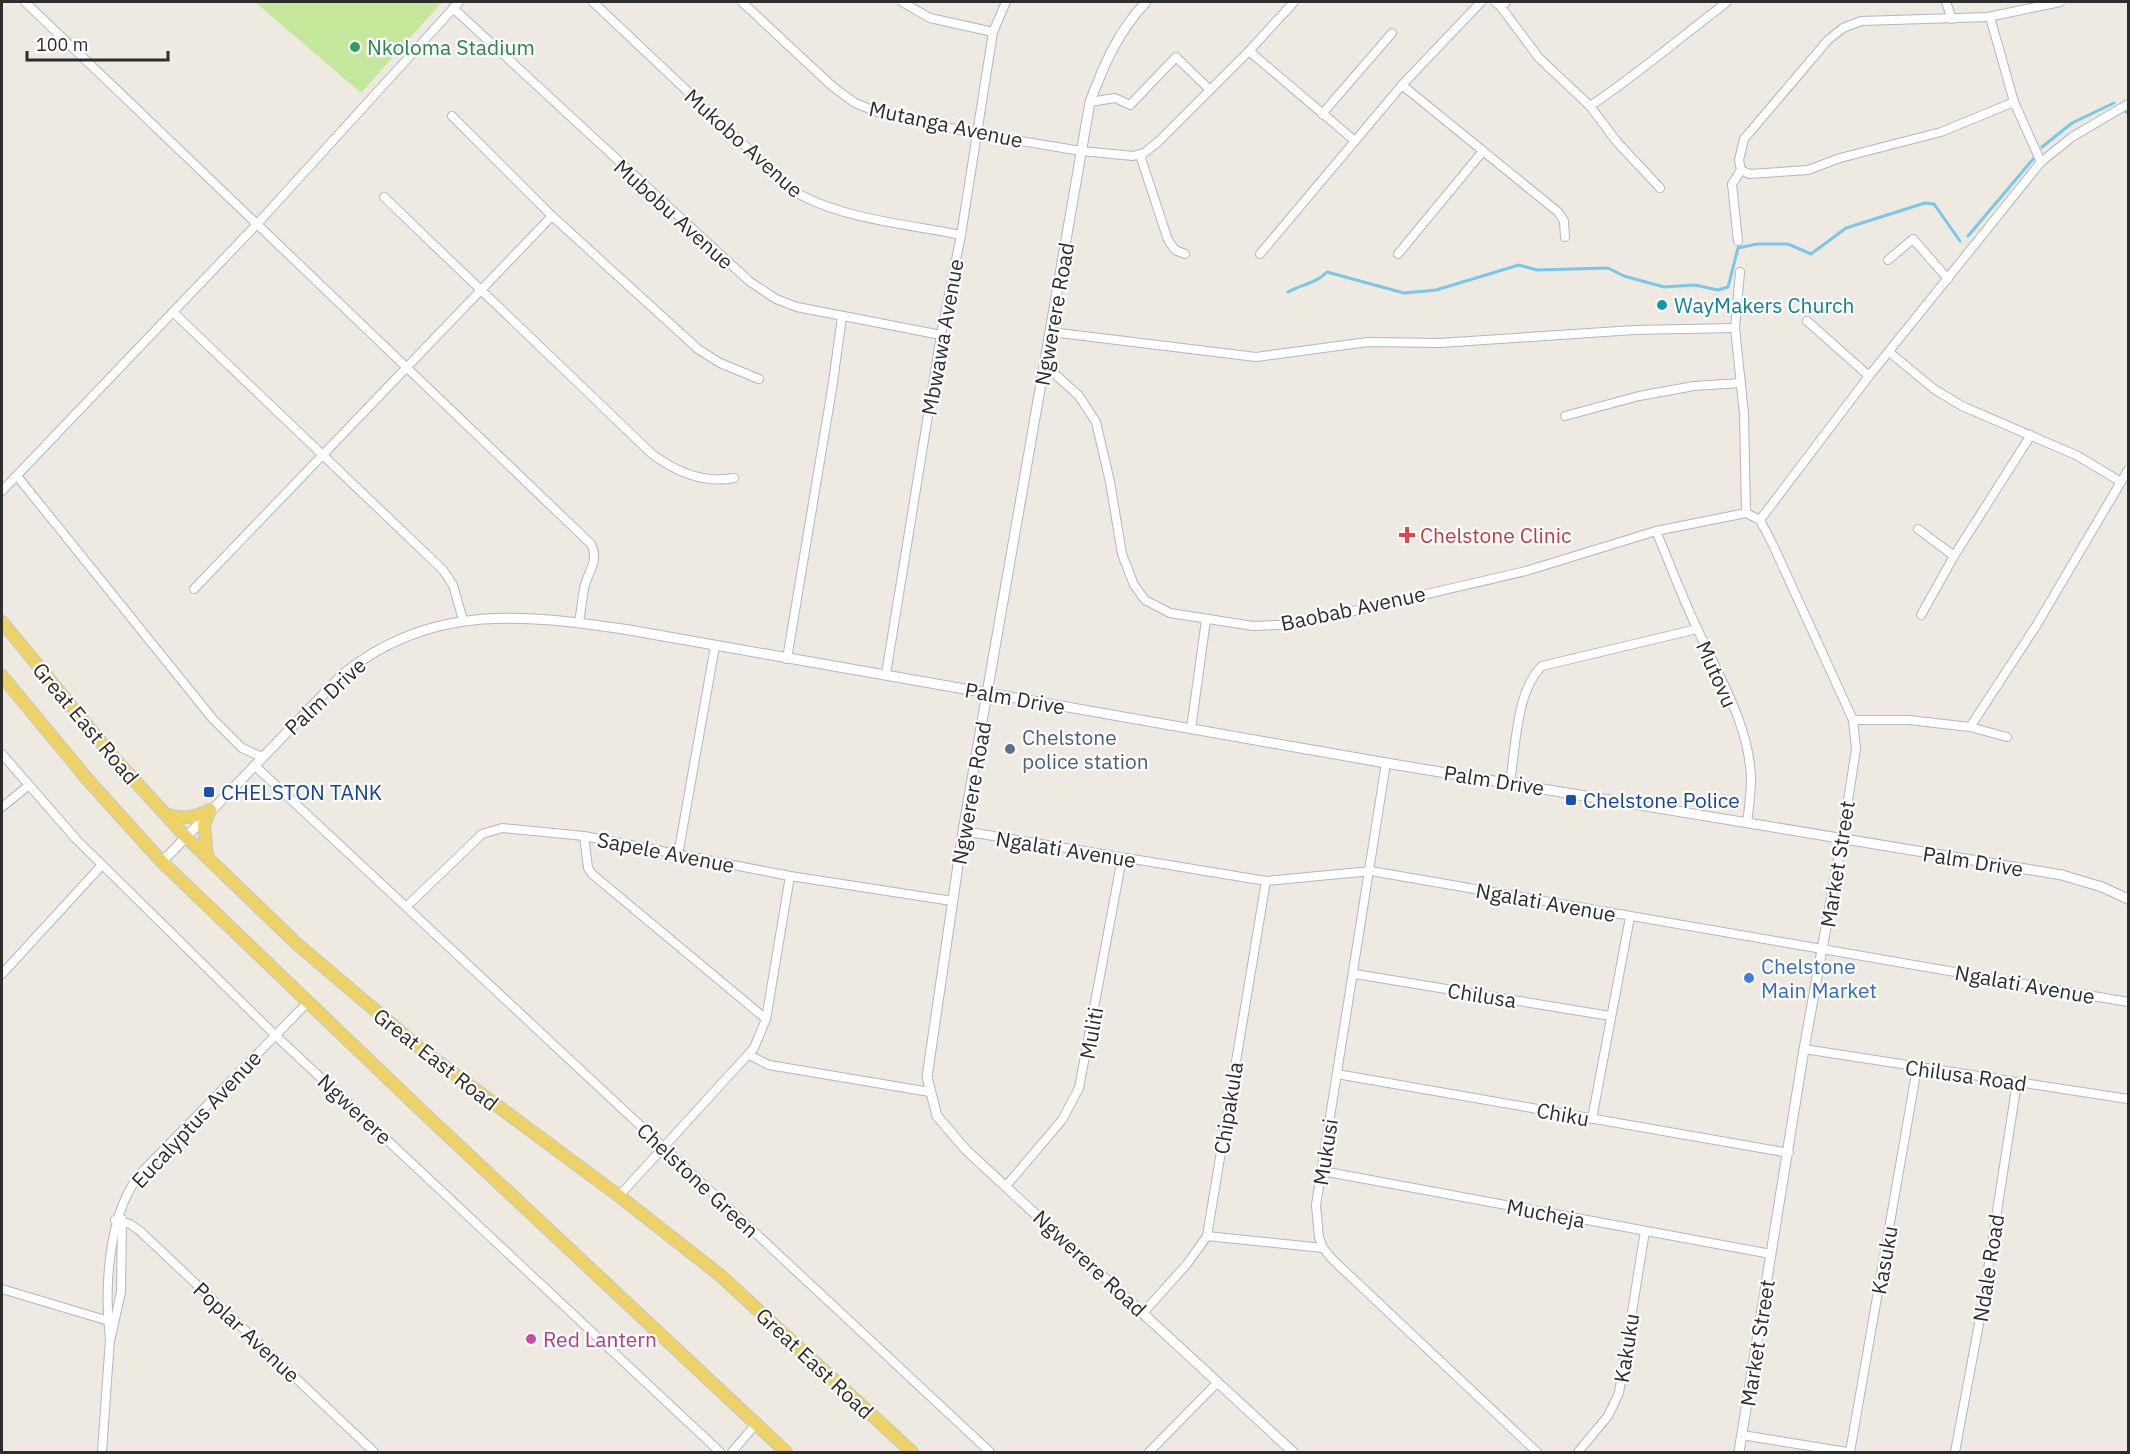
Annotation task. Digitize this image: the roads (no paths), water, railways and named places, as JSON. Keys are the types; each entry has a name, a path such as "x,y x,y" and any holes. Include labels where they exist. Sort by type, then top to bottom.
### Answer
{"main road":[{"name":"Great East Road","path":"2,622 165,815 365,1004 422,1050 620,1196 720,1276 912,1452"},
{"name":"Great East Road","path":"2,676 88,780 162,862 786,1452"},
{"path":"165,815 180,819 196,817 210,810"},
{"path":"207,857 204,825 210,810"}],"street":[{"path":"25,2 258,222 591,544 595,552 595,561 584,588 579,622"},
{"path":"2,491 258,222 459,2"},
{"name":"Mukobo Avenue","path":"592,2 740,143 799,194 813,203 961,235"},
{"name":"Mutanga Avenue","path":"742,2 832,86 855,103 880,113 978,134 1081,151 1140,155"},
{"path":"902,2 930,18 993,33"},
{"name":"Mbwawa Avenue","path":"886,674 941,335 978,134 993,33 1006,2"},
{"name":"Ngwerere Road","path":"1146,2 1117,38 1102,68 1090,102 963,831 927,1077 937,1116 946,1129 1293,1452"},
{"path":"1185,254 1175,250 1168,240 1140,155 1153,146 1210,90 1294,2"},
{"path":"1260,254 1402,85 1481,2"},
{"path":"1590,106 1638,74 1688,30 1727,2"},
{"path":"1946,2 1952,20"},
{"path":"2017,2 2020,11"},
{"path":"1738,241 1732,184 1741,171 1739,160 1744,139 1821,48 1843,28 1861,21 1952,20 1990,17 2060,2"},
{"path":"1501,3 1539,58 1590,106 1617,142 1660,188"},
{"name":"Mubobu Avenue","path":"453,8 634,178 749,281 776,299 797,307 941,335"},
{"path":"1990,17 2014,102 2041,162"},
{"path":"1322,114 1392,33"},
{"path":"1249,51 1356,141"},
{"path":"1090,102 1115,98 1130,105 1176,57 1210,90"},
{"path":"1402,85 1558,212 1564,221 1565,237"},
{"path":"1741,171 1749,174 1808,170 1840,158 1941,132 2014,102"},
{"path":"1740,272 1735,328 1741,383 1746,513 1760,520 1869,376 2041,162 2072,137 2128,104"},
{"path":"452,116 552,216 698,349 720,363 759,379"},
{"path":"1398,254 1409,244 1483,151"},
{"path":"384,197 652,454 684,472 722,480 734,478"},
{"path":"194,589 552,216"},
{"path":"1888,260 1913,238 1948,279"},
{"path":"173,312 322,457 443,570 453,585 463,620"},
{"path":"787,659 842,317"},
{"path":"1807,321 1869,376"},
{"path":"1051,333 1120,343 1263,357 1368,342 1440,344 1622,331 1735,328"},
{"path":"1889,352 1948,398 2078,456 2121,482"},
{"name":"Baobab Avenue","path":"1045,365 1079,396 1096,422 1110,482 1122,554 1134,585 1145,600 1155,606 1206,620 1253,626 1298,624 1526,571 1656,531 1746,513"},
{"path":"1565,416 1639,396 1694,386 1741,383"},
{"path":"1921,615 1953,556 2031,435"},
{"path":"1970,727 2030,636 2128,470"},
{"path":"17,476 212,718 242,748 262,757"},
{"name":"Market Street","path":"1739,1452 1804,1049 1823,950 1856,749 1853,720 1760,520"},
{"path":"1918,529 1953,556"},
{"name":"Mutovu","path":"1656,531 1697,629 1720,673 1749,759 1750,793 1747,823"},
{"name":"Palm Drive","path":"162,862 343,674 369,654 412,633 463,620 513,616 579,622 1386,763 2062,875 2102,887 2128,899"},
{"path":"1191,729 1206,620"},
{"path":"1510,782 1524,694 1531,677 1542,666 1697,629"},
{"path":"678,855 715,646"},
{"path":"1853,720 1917,720 1970,727 2007,737"},
{"name":"Ngwerere","path":"2,754 28,786 102,865 275,1035 720,1452"},
{"name":"Mukusi","path":"1323,1248 1319,1237 1316,1205 1355,974 1386,763"},
{"name":"Chelstone Green","path":"254,765 990,1452"},
{"path":"2,807 28,786"},
{"name":"Sapele Avenue","path":"407,906 487,830 502,828 584,836 790,876 952,901"},
{"name":"Ngalati Avenue","path":"963,831 1266,881 1371,871 2128,1002"},
{"path":"584,836 588,868 592,874 766,1018"},
{"name":"Muliti","path":"1006,1186 1062,1119 1079,1088 1122,858"},
{"path":"2,974 102,865"},
{"path":"620,1196 749,1055 766,1018 790,876"},
{"name":"Chipakula","path":"1143,1313 1187,1264 1208,1236 1266,881"},
{"path":"1592,1119 1630,917"},
{"name":"Chilusa","path":"1355,974 1610,1016"},
{"name":"Eucalyptus Avenue","path":"102,1452 120,1207 140,1174 308,1002"},
{"name":"Chilusa Road","path":"1804,1049 2128,1099"},
{"path":"749,1055 770,1065 930,1092"},
{"name":"Kasuku","path":"1849,1452 1917,1068"},
{"name":"Chiku","path":"1337,1074 1789,1153"},
{"name":"Ndale Road","path":"1955,1452 1983,1302 2017,1082"},
{"name":"Mucheja","path":"1322,1171 1771,1254"},
{"name":"Poplar Avenue","path":"119,1221 140,1231 374,1452"},
{"name":"Kakuku","path":"1578,1452 1608,1416 1619,1393 1644,1232"},
{"path":"1208,1236 1323,1248 1373,1300 1537,1452"},
{"path":"2,1290 112,1322"},
{"path":"1149,1452 1218,1382"},
{"path":"732,1452 756,1424"},
{"path":"1742,1435 1849,1452"}],"waterway":[{"path":"2042,147 2072,123 2114,103"},
{"path":"1968,236 2034,158"},
{"path":"1288,292 1327,272 1404,293 1436,290 1519,265 1537,270 1608,268 1624,276 1664,287 1695,285 1718,290 1728,287 1738,248 1757,244 1788,244 1811,254 1846,228 1925,203 1934,204 1960,241"}],"place":[{"name":"Nkoloma Stadium","path":"355,47"},
{"name":"WayMakers Church","path":"1662,305"},
{"name":"Chelstone Clinic","path":"1407,535"},
{"name":"Chelstone police station","path":"1010,749"},
{"name":"CHELSTON TANK","path":"209,792"},
{"name":"Chelstone Police","path":"1571,800"},
{"name":"Chelstone Main Market","path":"1749,978"},
{"name":"Red Lantern","path":"531,1339"}]}
